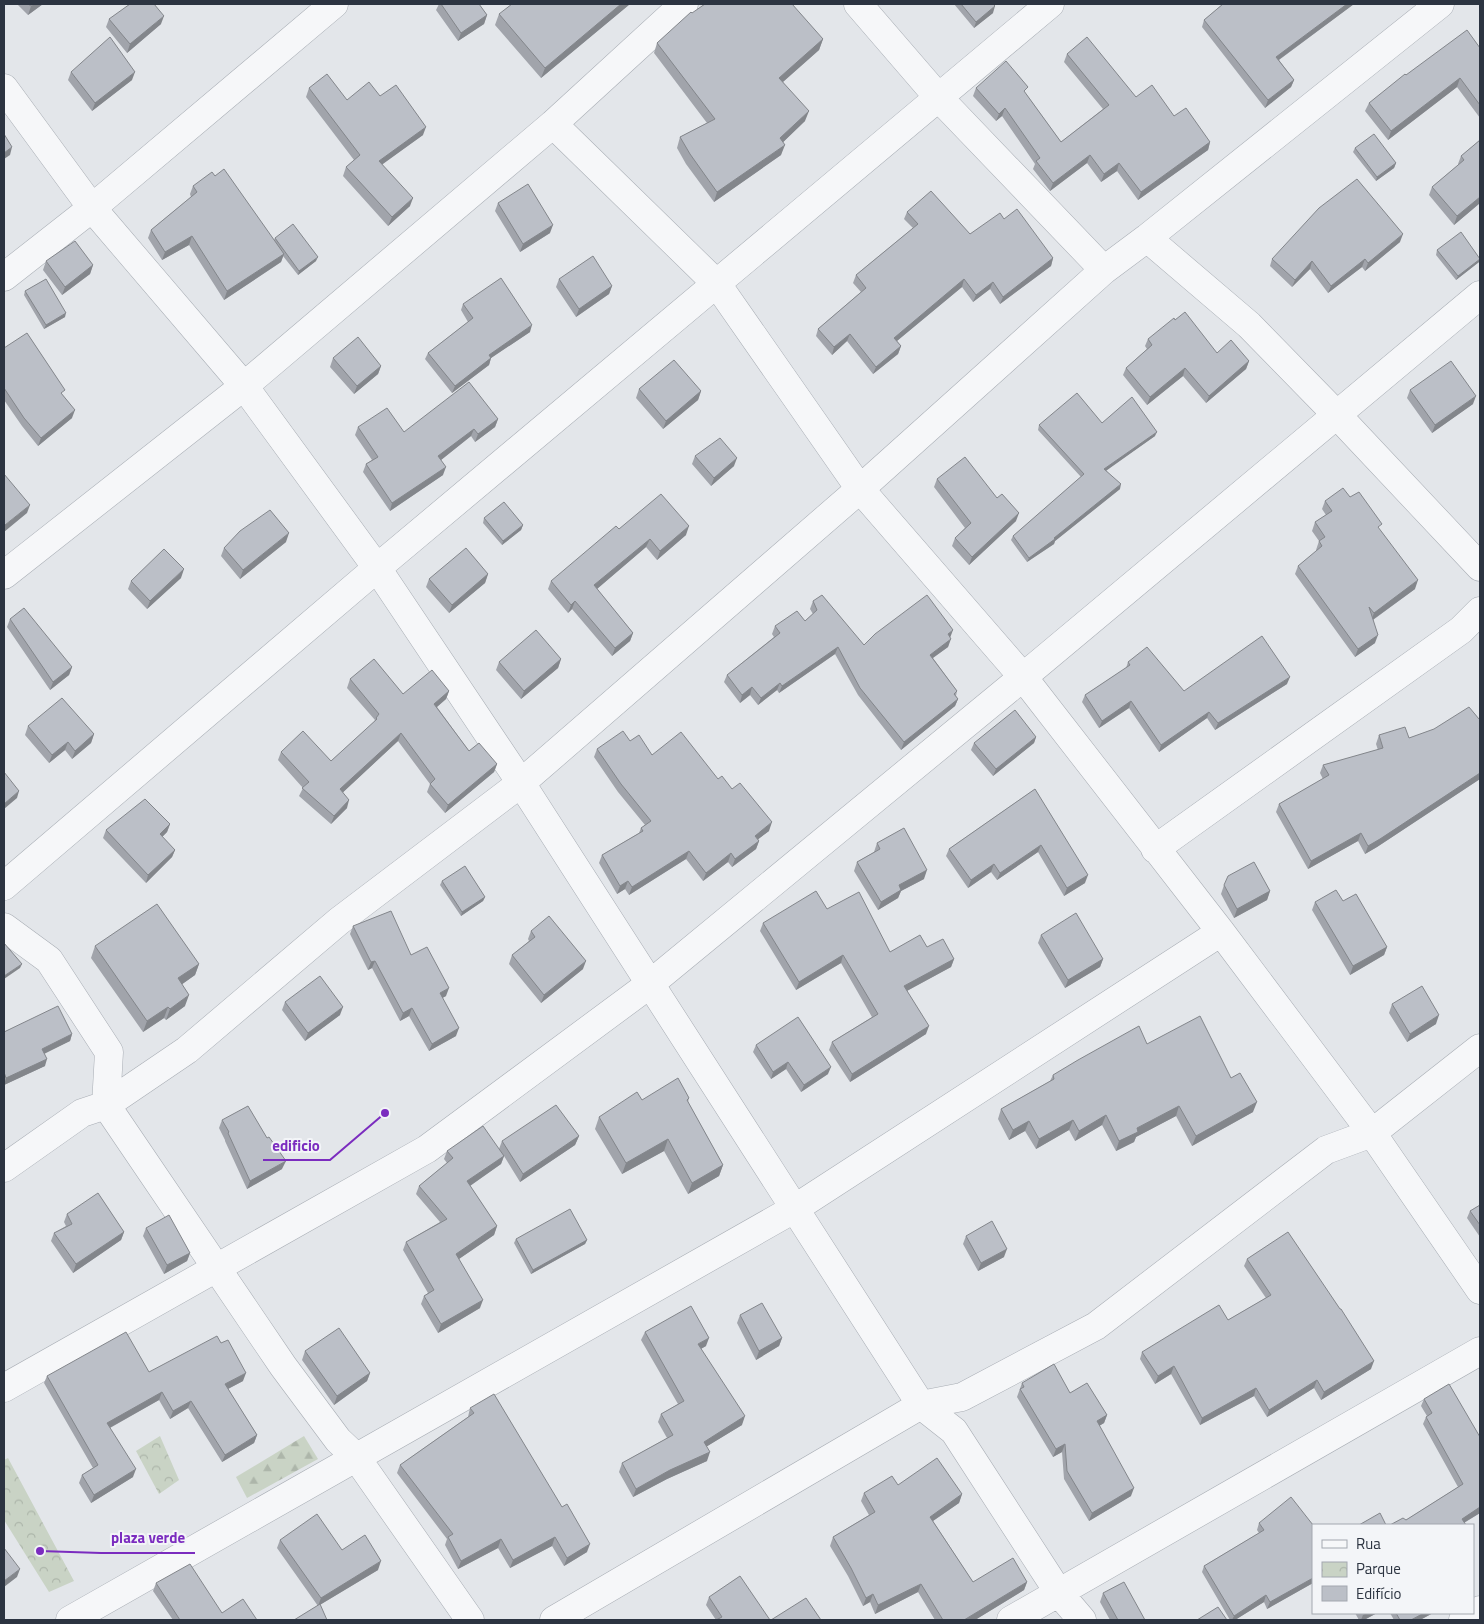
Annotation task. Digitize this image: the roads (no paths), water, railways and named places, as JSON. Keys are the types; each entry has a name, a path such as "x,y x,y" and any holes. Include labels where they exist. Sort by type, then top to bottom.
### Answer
{"street":[{"path":"4,277 92,208 334,4"},
{"path":"4,575 244,386 553,124 684,4"},
{"path":"858,4 939,98 1104,270"},
{"path":"4,886 377,568 1050,4"},
{"path":"4,1168 82,1113 106,1105 187,1050 339,921 521,783 860,489 1104,270 1147,238 1440,4"},
{"path":"4,88 92,208 244,386 377,568 521,783 921,1405 954,1431 1059,1593 1082,1620"},
{"path":"553,124 717,284 860,489 1023,677 1221,932 1372,1132 1480,1290"},
{"path":"1147,238 1248,325 1337,415 1480,567"},
{"path":"4,1388 427,1149 650,984 1023,677 1480,295"},
{"path":"1155,849 1462,630 1480,611"},
{"path":"4,927 49,960 109,1052 106,1105 283,1366 338,1440 356,1457 470,1620"},
{"path":"70,1620 794,1209 1221,932"},
{"path":"554,1620 921,1405 962,1397 1096,1326 1326,1150 1372,1132 1480,1048"},
{"path":"1011,1620 1480,1351"}],"place":[{"name":"edificio","path":"385,1113"},
{"name":"plaza verde","path":"40,1551"}]}
